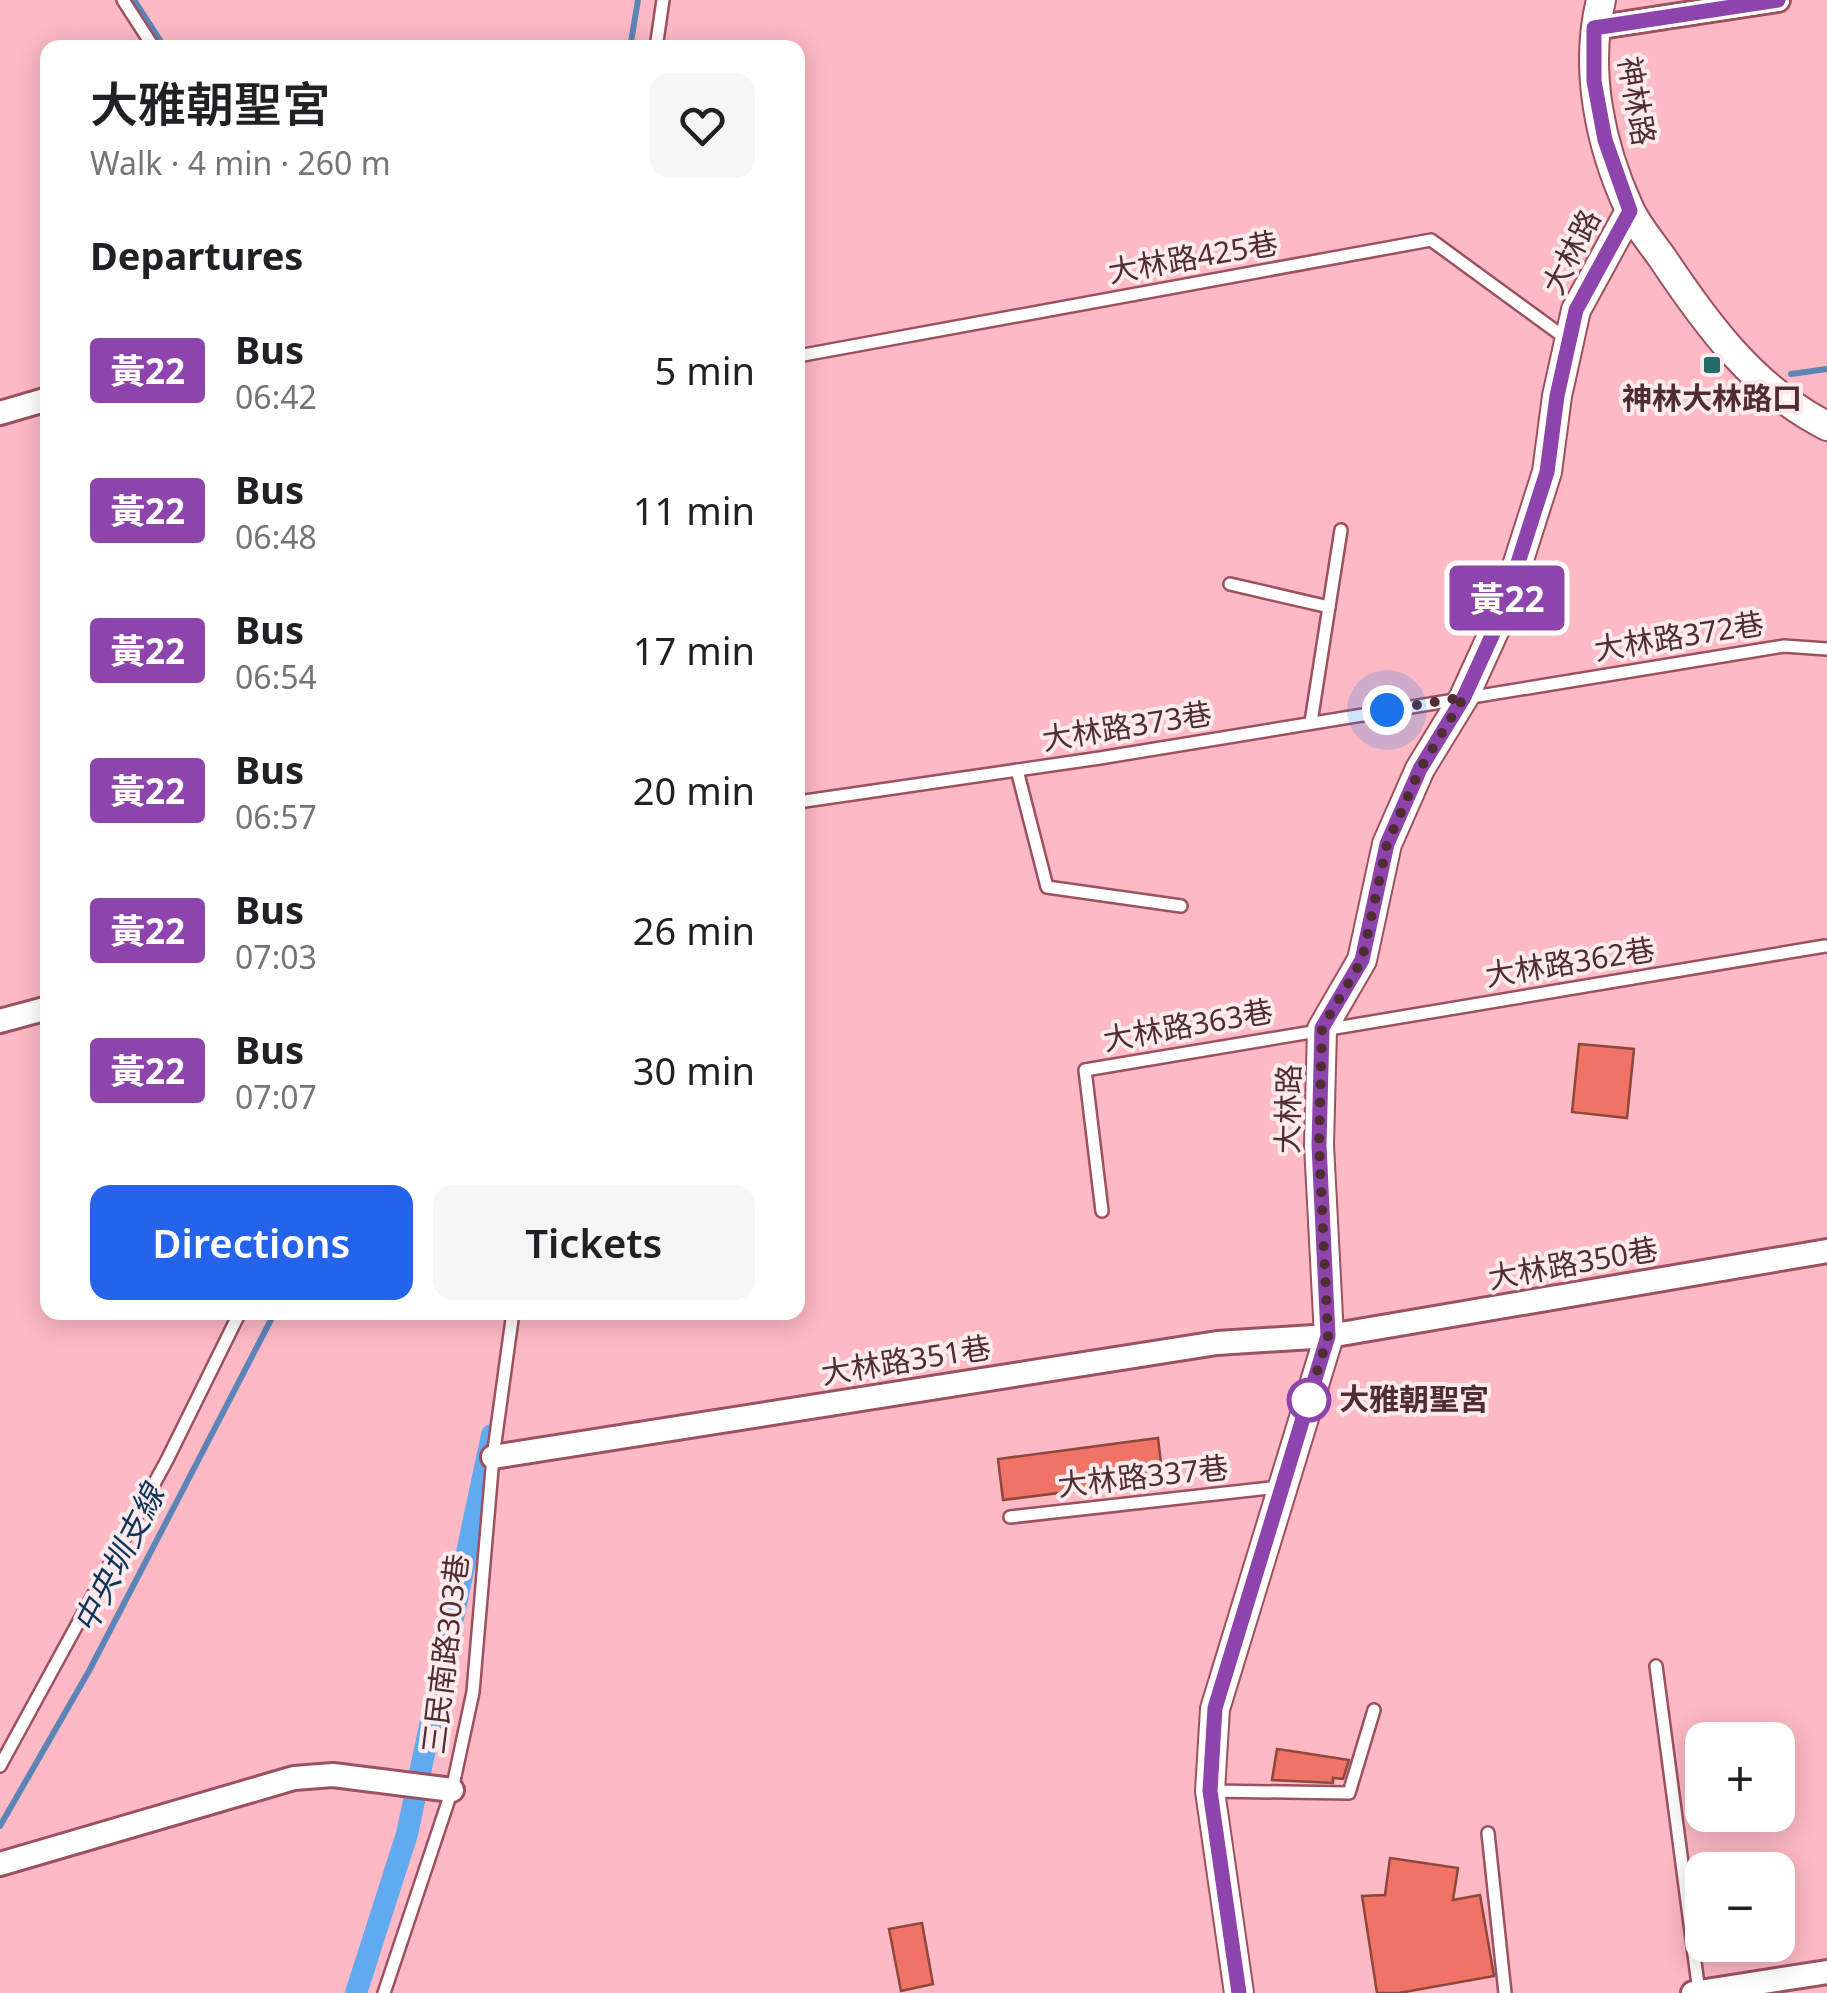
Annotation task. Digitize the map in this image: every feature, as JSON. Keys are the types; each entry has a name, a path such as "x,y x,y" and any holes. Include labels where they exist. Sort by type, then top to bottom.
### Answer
{"street":[{"name":"神林路","path":"1601,0 1594,28 1594,81 1605,140 1630,211 1706,324 1746,368 1827,426"},
{"path":"1594,28 1778,0"},
{"name":"大林路","path":"1238,1993 1210,1791 1217,1694 1328,1336 1319,1145 1322,1028 1362,960 1387,844 1420,769 1464,697 1501,616 1547,472 1576,310 1630,211"},
{"path":"0,413 40,401"},
{"path":"0,1021 40,1010"},
{"name":"大林路350巷","path":"1328,1336 1827,1250"},
{"name":"大林路351巷","path":"494,1456 1217,1343 1328,1336"},
{"path":"0,1864 294,1778 382,1779 451,1790"},
{"path":"1696,1992 1827,1972"}],"lane":[{"path":"123,0 149,40"},
{"path":"657,40 663,0"},
{"name":"大林路425巷","path":"805,355 1430,240 1568,340"},
{"path":"1311,722 1341,530"},
{"path":"1230,584 1329,608"},
{"name":"大林路372巷","path":"1464,697 1784,646 1827,649"},
{"name":"大林路373巷","path":"805,801 1464,697"},
{"path":"1017,770 1047,887 1180,906"},
{"name":"大林路362巷","path":"1322,1028 1825,946"},
{"name":"大林路363巷","path":"1102,1211 1085,1070 1322,1028"},
{"path":"0,1766 167,1460 236,1320"},
{"name":"三民南路303巷","path":"384,1993 451,1790 472,1692 494,1456 512,1320"},
{"name":"大林路337巷","path":"1010,1516 1282,1487"},
{"path":"1656,1666 1696,1992"},
{"path":"1210,1791 1349,1793 1374,1710"},
{"path":"1488,1833 1505,1993"}],"building":[{"path":"1579,1044 1634,1049 1627,1118 1572,1112"},
{"path":"1158,1438 1163,1480 1003,1500 998,1459"},
{"path":"1277,1749 1349,1760 1343,1779 1333,1778 1333,1783 1272,1780"},
{"path":"1390,1858 1458,1868 1453,1900 1480,1895 1494,1976 1399,1993 1377,1993 1362,1896 1385,1895"},
{"path":"922,1923 933,1984 901,1991 889,1929"}],"waterway":[{"name":"中央圳支線","path":"134,0 160,40"},
{"path":"631,40 638,0"},
{"path":"1791,374 1827,369"},
{"name":"中央圳支線","path":"0,1826 89,1671 271,1320"},
{"path":"356,1993 407,1834 492,1435"}],"bus line":[{"name":"黃22","path":"1239,1993 1210,1791 1215,1708 1328,1336 1319,1145 1322,1028 1362,960 1387,844 1420,769 1464,697 1501,616 1547,472 1557,396 1576,310 1630,211 1605,140 1594,81 1594,28 1778,0"}],"place":[{"name":"神林大林路口","path":"1712,365"},
{"name":"大雅朝聖宮","path":"1309,1400"}],"route":[{"path":"1309,1400 1305,1411 1328,1336 1319,1145 1322,1028 1362,960 1387,844 1420,769 1464,697 1387,710"}]}
